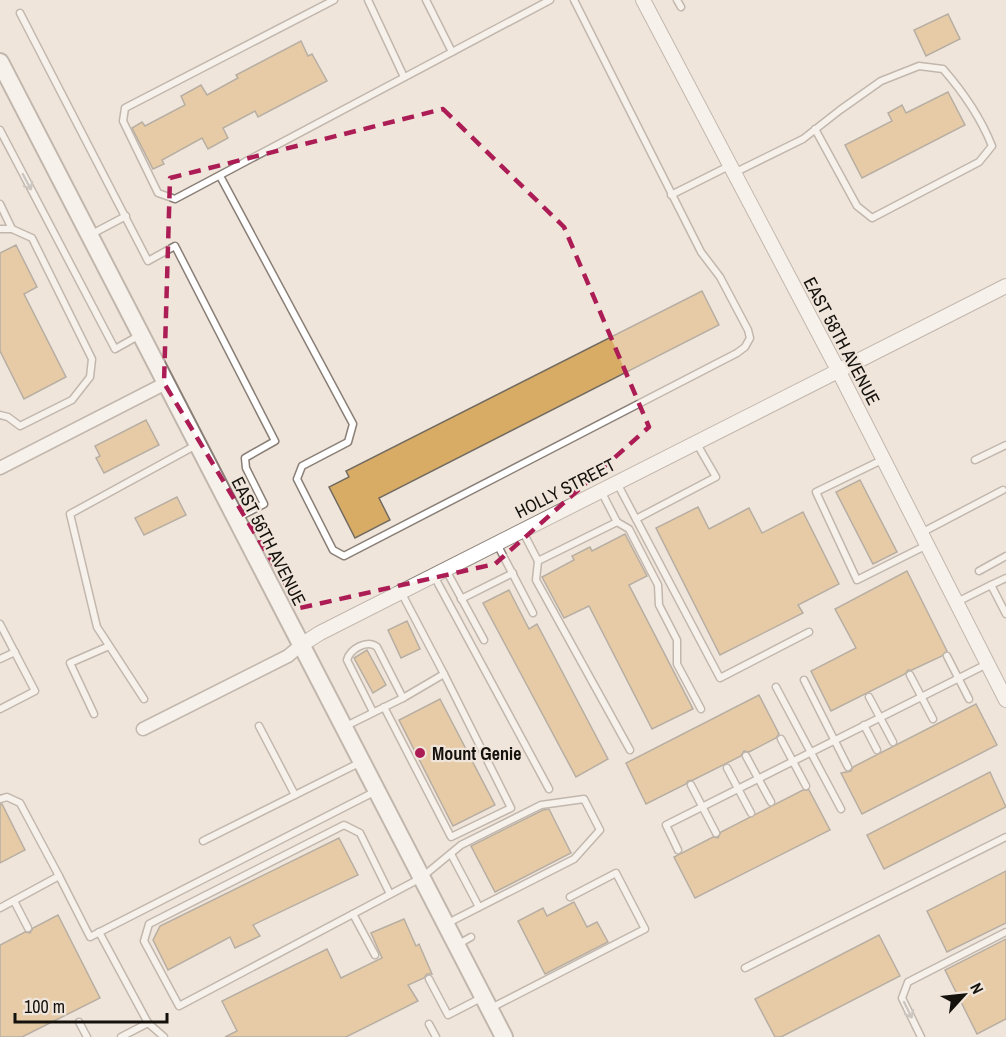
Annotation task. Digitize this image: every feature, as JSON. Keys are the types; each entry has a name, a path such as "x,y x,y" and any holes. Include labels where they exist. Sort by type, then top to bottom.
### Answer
{"main road":[{"name":"EAST 56TH AVENUE","path":"0,62 446,924 464,941 486,1003 504,1037"}],"street":[{"name":"EAST 58TH AVENUE","path":"643,0 838,370 1006,700"},
{"name":"HOLLY STREET","path":"143,729 288,656 301,645 401,592 1006,286"},
{"path":"0,468 166,383"}],"lane":[{"path":"334,0 125,108 123,121 158,194 175,199 550,0"},
{"path":"368,0 404,77"},
{"path":"426,0 452,52"},
{"path":"220,176 353,424 348,442 302,466 297,479 333,550 344,556 737,353 745,347 750,338 720,277 701,252 671,195 574,0"},
{"path":"20,13 148,261 175,246 275,441 245,458 246,468 264,504 237,519"},
{"path":"671,195 803,139 815,129 880,81 919,66 943,69 964,93 982,123 992,146 979,162 872,219 857,206 815,129"},
{"path":"0,130 115,349 141,335"},
{"path":"0,204 12,229"},
{"path":"90,235 126,216"},
{"path":"0,229 12,229 32,238 92,359 90,377 72,400 20,426 8,417 0,415"},
{"path":"636,519 716,477 696,442"},
{"path":"144,699 97,627 70,514 198,444"},
{"path":"975,460 1006,445"},
{"path":"884,459 816,492 857,580 1003,490"},
{"path":"617,482 720,678 809,632"},
{"path":"601,490 617,522 629,529 658,585 659,605 677,640 677,664 701,709"},
{"path":"538,561 617,522"},
{"path":"522,530 538,561 536,580 630,750"},
{"path":"497,543 533,613"},
{"path":"979,571 1006,556"},
{"path":"440,572 461,599 484,640"},
{"path":"440,572 549,789"},
{"path":"461,599 513,573"},
{"path":"956,602 1006,578"},
{"path":"991,585 1006,615"},
{"path":"384,707 450,837 511,808 401,592"},
{"path":"0,624 35,691 0,709"},
{"path":"373,712 347,660 351,651 368,643 377,647 403,698"},
{"path":"94,714 70,663 109,646"},
{"path":"0,659 15,652"},
{"path":"947,656 969,699"},
{"path":"678,850 666,825 987,663"},
{"path":"343,727 403,698 444,674"},
{"path":"910,675 933,719"},
{"path":"804,680 848,766"},
{"path":"776,687 841,809"},
{"path":"869,697 892,742"},
{"path":"864,725 877,750"},
{"path":"259,726 295,795"},
{"path":"781,739 806,786"},
{"path":"746,756 771,802"},
{"path":"203,841 361,762"},
{"path":"727,768 751,813"},
{"path":"691,785 716,833"},
{"path":"0,799 8,797 20,803 90,937 376,791"},
{"path":"390,894 360,833 344,825 149,924 144,941 179,1006 422,878 461,845 541,805 584,799 600,830 574,859 446,924"},
{"path":"745,969 1006,837"},
{"path":"451,854 479,907"},
{"path":"429,980 448,1014 486,1003 645,928 616,873 570,897"},
{"path":"0,908 59,876"},
{"path":"14,901 28,928"},
{"path":"354,914 375,955"},
{"path":"99,932 148,1023 164,1037"},
{"path":"921,1037 902,998 908,982 1006,932"},
{"path":"79,1022 87,1037"},
{"path":"121,1037 148,1023"},
{"path":"429,1024 436,1037"}],"highlighted area":[{"path":"443,109 564,227 649,427 495,564 300,608 164,383 170,178"}],"building":[{"path":"948,14 960,39 926,56 914,30"},
{"path":"301,41 308,56 312,54 327,81 258,117 255,111 223,128 228,138 208,149 202,138 162,160 164,164 153,169 132,128 142,122 145,126 185,105 181,96 201,85 207,95 238,78 236,75"},
{"path":"948,92 965,125 862,178 845,145 892,121 888,113 902,105 906,113"},
{"path":"16,245 37,287 24,294 66,377 24,399 0,351 0,253"},
{"path":"702,291 719,325 379,498 390,520 355,538 329,487 349,477 346,471"},
{"path":"146,420 159,445 104,473 96,458 100,456 95,446"},
{"path":"860,480 897,552 873,564 836,492"},
{"path":"177,497 186,515 144,535 135,518"},
{"path":"698,507 709,529 749,508 762,533 803,512 839,584 798,605 803,613 720,655 656,528"},
{"path":"625,534 647,576 629,585 693,709 652,729 589,606 564,618 542,577 574,560 572,556 590,547 592,551"},
{"path":"907,571 947,651 942,656 908,670 905,674 831,711 811,671 856,648 835,609"},
{"path":"509,590 529,629 537,624 608,759 576,777 483,603"},
{"path":"407,621 420,649 401,658 388,630"},
{"path":"367,650 386,685 373,693 354,658"},
{"path":"759,695 779,734 776,738 749,752 744,751 741,756 646,804 626,763"},
{"path":"440,699 495,805 453,826 399,720"},
{"path":"976,704 997,745 862,814 841,773 851,771 853,767"},
{"path":"990,772 1006,807 884,869 867,835"},
{"path":"803,790 809,790 830,830 695,898 674,857 713,837 718,838 721,832"},
{"path":"0,804 25,850 0,863"},
{"path":"549,809 571,853 495,892 471,846"},
{"path":"339,838 358,875 253,925 260,936 235,948 230,937 168,970 153,940 160,926"},
{"path":"1006,871 1006,923 947,952 927,911"},
{"path":"574,902 587,927 597,922 608,942 545,974 518,921 543,908 547,916"},
{"path":"58,915 100,998 22,1037 0,1037 0,945 25,932 30,933 33,928"},
{"path":"404,919 416,946 419,944 432,974 427,974 424,978 408,985 418,1001 346,1037 225,1037 237,1031 222,1001 327,949 341,978 382,958 371,933"},
{"path":"879,935 900,976 781,1037 775,1037 755,999"},
{"path":"1006,939 1006,1019 977,1034 945,970"}],"place":[{"name":"Mount Genie","path":"420,753"}]}
